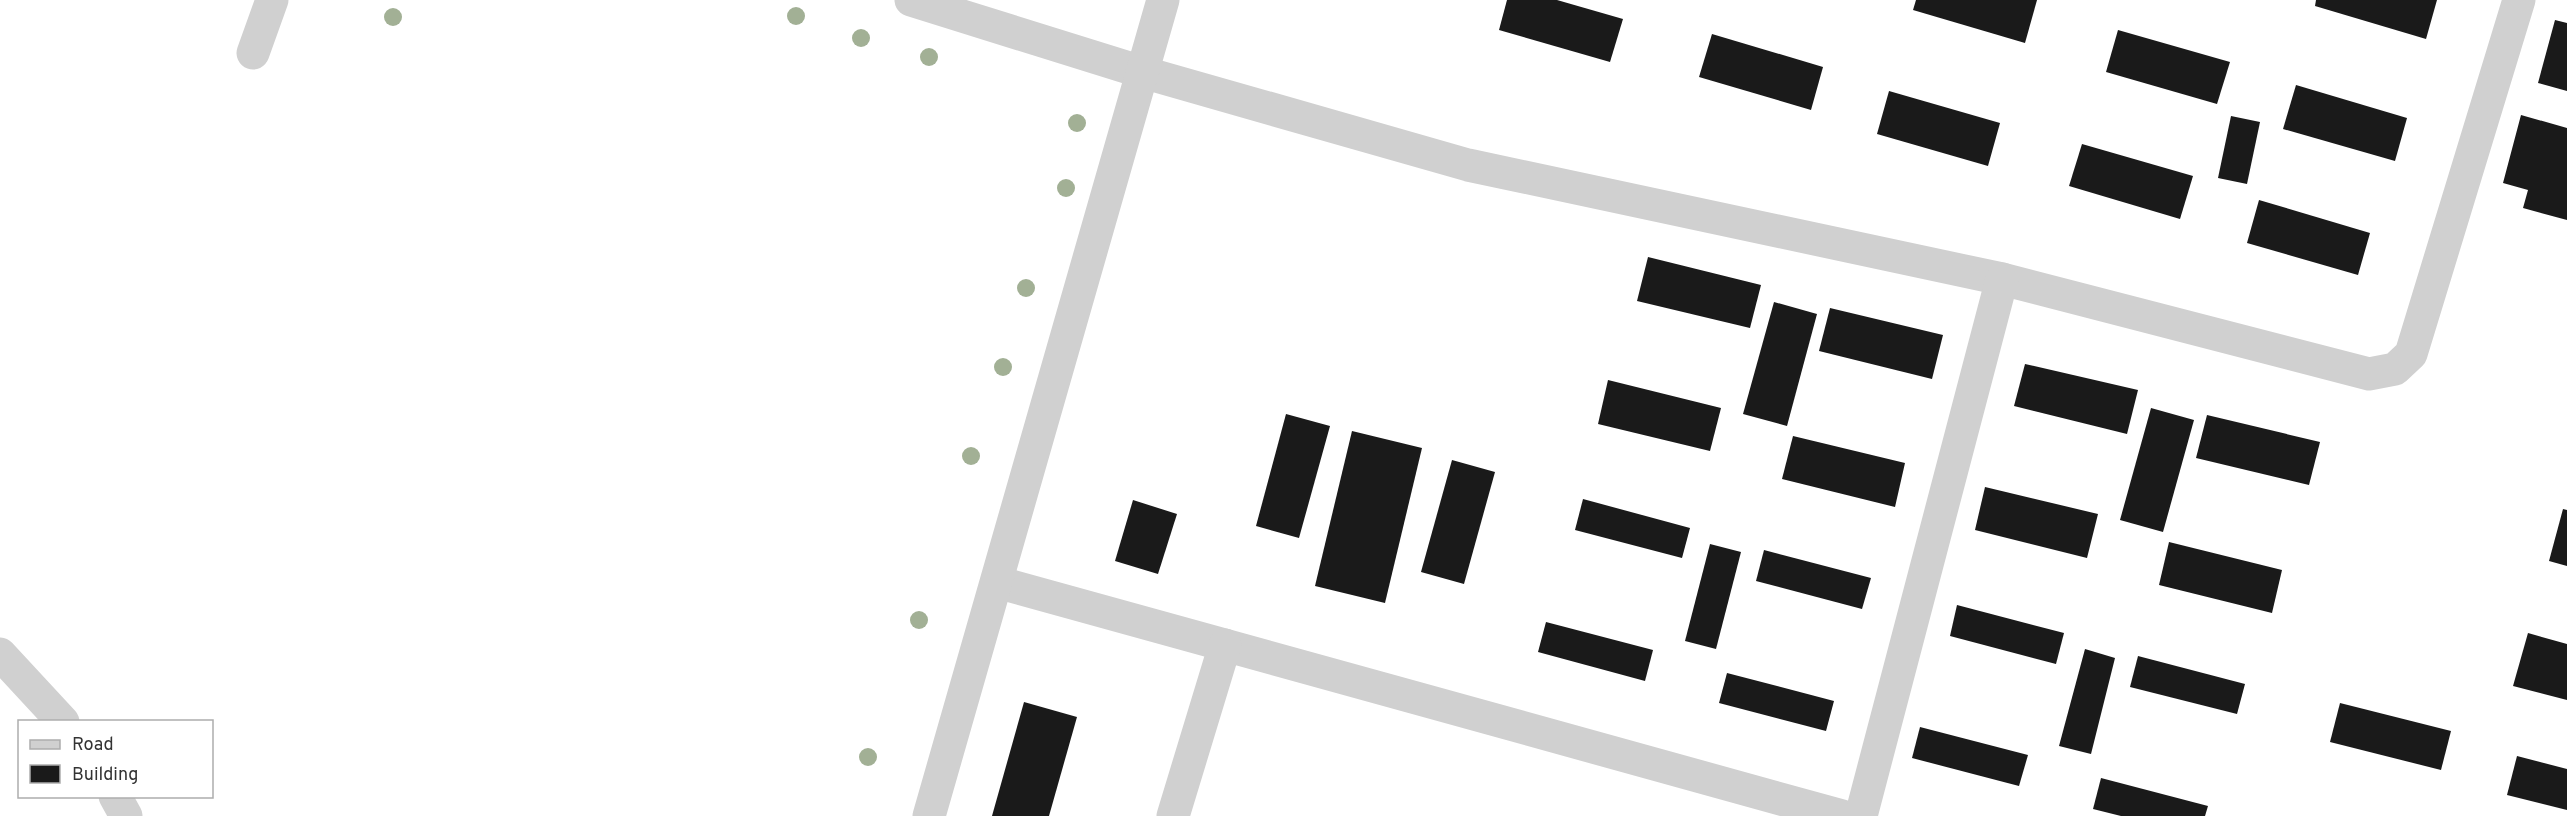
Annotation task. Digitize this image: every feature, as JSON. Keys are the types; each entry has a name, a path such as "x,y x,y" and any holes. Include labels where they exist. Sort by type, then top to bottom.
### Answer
{"lane":[{"path":"253,53 272,0"},
{"path":"912,0 1142,72 1468,165 2002,279 2369,374 2395,369 2411,354 2519,0"},
{"path":"929,816 1163,0"},
{"path":"1861,816 2002,279"},
{"path":"997,582 1842,816"},
{"path":"1173,816 1225,645"},
{"path":"0,654 61,720"},
{"path":"116,798 126,816"}],"building":[{"path":"1507,0 1557,0 1623,19 1610,62 1499,30"},
{"path":"1916,0 2037,0 2025,43 1913,10"},
{"path":"2316,0 2437,0 2426,39 2315,6"},
{"path":"2555,20 2567,23 2567,91 2538,83"},
{"path":"2118,30 2230,62 2217,104 2106,72"},
{"path":"1712,34 1823,67 1811,110 1699,77"},
{"path":"2296,85 2407,118 2395,161 2283,129"},
{"path":"1889,91 2000,123 1988,166 1877,134"},
{"path":"2521,115 2567,128 2567,220 2523,208 2528,190 2503,183"},
{"path":"2231,116 2260,122 2247,184 2218,178"},
{"path":"2082,144 2193,176 2180,219 2069,186"},
{"path":"2259,200 2370,233 2358,275 2247,243"},
{"path":"1648,257 1761,285 1750,328 1637,301"},
{"path":"1774,302 1817,314 1787,426 1743,414"},
{"path":"1830,308 1943,335 1932,379 1819,351"},
{"path":"2025,364 2138,390 2127,434 2014,406"},
{"path":"1608,380 1721,408 1710,451 1598,424"},
{"path":"2151,408 2194,420 2163,532 2120,520"},
{"path":"1286,414 1330,426 1299,538 1256,526"},
{"path":"2207,415 2320,442 2309,485 2196,458"},
{"path":"1352,431 1422,448 1385,603 1315,586"},
{"path":"1793,436 1905,463 1895,507 1782,479"},
{"path":"1452,460 1495,472 1464,584 1421,572"},
{"path":"1985,487 2098,514 2087,558 1975,530"},
{"path":"1583,499 1690,528 1682,558 1575,530"},
{"path":"1133,500 1177,514 1158,574 1115,561"},
{"path":"2563,509 2567,510 2567,566 2549,561"},
{"path":"2169,542 2282,570 2272,613 2159,585"},
{"path":"1710,544 1741,552 1716,649 1685,641"},
{"path":"1764,550 1871,578 1862,609 1756,581"},
{"path":"1957,605 2064,633 2056,664 1950,636"},
{"path":"1546,622 1653,650 1645,681 1538,652"},
{"path":"2528,633 2567,644 2567,700 2513,686"},
{"path":"2085,649 2115,658 2091,754 2059,746"},
{"path":"2138,656 2245,684 2237,714 2130,687"},
{"path":"1727,673 1834,701 1826,731 1719,703"},
{"path":"1024,702 1077,717 1049,816 992,816"},
{"path":"2340,703 2451,731 2441,770 2330,742"},
{"path":"1920,727 2028,755 2019,786 1912,758"},
{"path":"2517,756 2567,769 2567,810 2507,795"},
{"path":"2101,778 2208,806 2205,816 2121,816 2093,809"}]}
